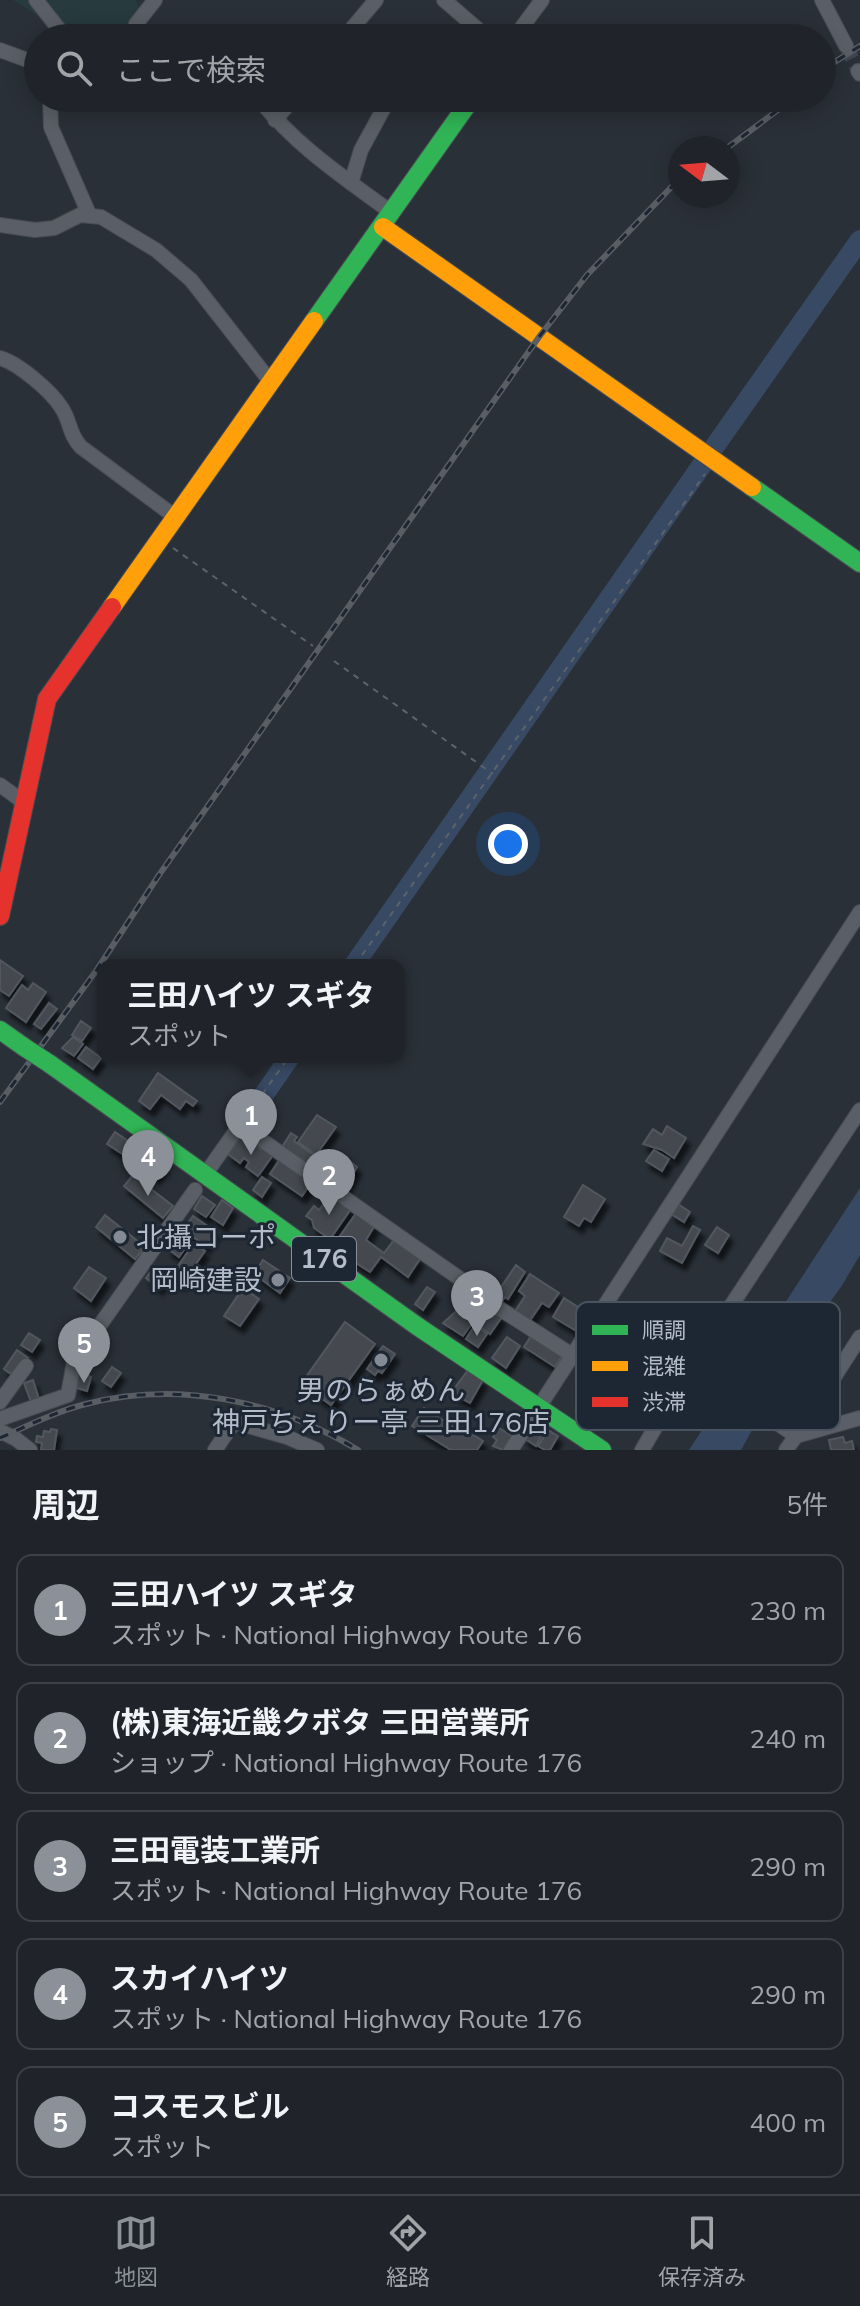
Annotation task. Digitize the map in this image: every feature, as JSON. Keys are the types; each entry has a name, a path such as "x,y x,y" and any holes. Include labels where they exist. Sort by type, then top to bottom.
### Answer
{"main road":[{"path":"0,916 47,699 462,112"},
{"path":"388,220 714,461 860,563"},
{"name":"176","path":"0,1030 417,1326 602,1450"}],"street":[{"path":"36,0 55,24"},
{"path":"136,24 155,0"},
{"path":"356,24 376,0"},
{"path":"444,0 472,24"},
{"path":"524,24 542,0"},
{"path":"822,0 835,24"},
{"path":"836,27 846,46"},
{"path":"0,50 24,59"},
{"path":"50,112 51,127 89,214"},
{"path":"269,112 305,150 351,183 388,220"},
{"path":"275,120 282,112"},
{"path":"351,183 361,150 382,112"},
{"path":"0,225 35,230 54,228 80,215 101,217 156,250 191,280 270,381"},
{"path":"0,358 22,371 61,407 71,436 81,447 174,516"},
{"path":"0,785 25,803"},
{"path":"606,1302 860,912"},
{"path":"737,1302 860,1110"},
{"path":"209,1169 240,1125 486,1300 572,1355"},
{"path":"0,1419 68,1395 74,1362 195,1190"},
{"path":"840,1365 860,1337"},
{"path":"511,1450 576,1349"},
{"path":"0,1402 26,1366"},
{"path":"840,1422 860,1418"},
{"path":"215,1450 234,1422 287,1437 317,1450"},
{"path":"642,1450 655,1430"},
{"path":"787,1430 791,1433 805,1430"},
{"path":"786,1450 793,1430"},
{"path":"0,1431 30,1450"}],"path":[{"path":"359,959 714,461"},
{"path":"159,538 313,646"},
{"path":"334,661 493,774"},
{"path":"240,1125 285,1063"}],"green space":[{"path":"13,0 136,0 142,24 52,24"}],"water":[{"path":"860,1188 860,1255 841,1287 830,1302 786,1302"},
{"path":"702,1430 752,1430 741,1450 689,1450"}],"building":[{"path":"0,960 23,976 9,996 0,990"},
{"path":"33,983 46,992 26,1022 6,1008 22,985 28,990"},
{"path":"49,1003 57,1009 41,1029 34,1024"},
{"path":"81,1021 91,1028 82,1041 72,1035"},
{"path":"73,1037 83,1044 74,1056 62,1048"},
{"path":"86,1047 97,1055 97,1063 93,1069 78,1058"},
{"path":"158,1073 197,1101 193,1106 186,1101 180,1109 161,1095 150,1109 139,1101"},
{"path":"317,1115 336,1127 316,1155 298,1142"},
{"path":"667,1126 686,1138 674,1158 643,1144 653,1129 662,1135"},
{"path":"115,1132 164,1165 156,1176 107,1144"},
{"path":"291,1133 297,1137 294,1141 314,1155 307,1164 282,1147"},
{"path":"243,1134 260,1149 261,1146 273,1155 258,1176 246,1167 249,1162 244,1158 240,1163 228,1154"},
{"path":"654,1150 669,1159 662,1171 646,1161"},
{"path":"340,1153 357,1167 345,1188 323,1173"},
{"path":"280,1159 312,1181 302,1196 270,1174"},
{"path":"133,1175 173,1206 163,1218 124,1186"},
{"path":"262,1177 271,1183 262,1197 253,1190"},
{"path":"583,1185 605,1199 591,1222 584,1218 579,1226 564,1217"},
{"path":"331,1194 351,1209 330,1239 314,1228 312,1220 306,1216 314,1206 319,1210"},
{"path":"202,1196 215,1205 206,1217 194,1209"},
{"path":"222,1200 233,1208 223,1225 211,1217"},
{"path":"678,1204 690,1212 684,1222 671,1214"},
{"path":"357,1212 375,1225 366,1240 384,1253 394,1240 420,1259 408,1277 381,1257 370,1272 336,1250 335,1243"},
{"name":"北攝コーポ","path":"105,1215 145,1247 135,1259 96,1227"},
{"path":"193,1216 216,1232 206,1246 183,1230"},
{"path":"693,1226 700,1230 682,1263 660,1251 667,1238 682,1246"},
{"path":"717,1227 729,1235 718,1253 705,1245"},
{"path":"181,1230 192,1238 179,1257 168,1249 172,1243 177,1246 181,1241 176,1237"},
{"path":"194,1243 205,1251 182,1284 171,1276"},
{"path":"263,1260 290,1278 280,1293 254,1274"},
{"path":"516,1265 525,1272 508,1299 505,1297 500,1304 493,1299"},
{"path":"155,1266 167,1275 159,1288 146,1278"},
{"path":"89,1267 106,1278 91,1301 74,1288"},
{"path":"530,1274 559,1293 549,1307 542,1303 529,1322 514,1313 525,1296 519,1291"},
{"path":"427,1287 435,1292 423,1310 415,1304"},
{"path":"243,1288 259,1299 240,1326 224,1316"},
{"path":"564,1298 576,1306 576,1331 553,1317"},
{"path":"463,1305 478,1315 463,1336 443,1323"},
{"path":"487,1306 502,1317 490,1334 476,1324"},
{"path":"345,1322 375,1344 331,1405 301,1384"},
{"path":"475,1325 487,1334 478,1347 466,1339"},
{"path":"29,1333 40,1340 32,1352 21,1345"},
{"path":"531,1336 563,1355 555,1367 524,1347"},
{"path":"507,1337 520,1346 506,1368 492,1358"},
{"path":"383,1346 395,1354 382,1373 378,1371 375,1375 367,1369"},
{"path":"17,1350 28,1358 15,1377 4,1369"},
{"path":"112,1367 121,1373 111,1387 102,1381"},
{"path":"468,1370 483,1380 470,1403 451,1393"},
{"path":"79,1371 91,1377 87,1391 77,1388"},
{"path":"33,1380 39,1399 31,1402 24,1383"},
{"path":"424,1408 483,1441 477,1450 451,1450 412,1426"},
{"path":"535,1423 545,1429 536,1446 524,1438"},
{"path":"499,1428 512,1436 503,1450 493,1446 497,1440 493,1437"},
{"path":"51,1429 57,1430 54,1450 41,1450 42,1443 36,1442 37,1436 43,1437 44,1431 50,1432"},
{"path":"548,1430 558,1436 550,1450 545,1450 538,1446"},
{"path":"843,1437 845,1443 852,1441 854,1450 831,1450 829,1440"}],"waterway":[{"path":"715,446 860,240"},
{"path":"358,959 704,462"},
{"path":"247,1119 286,1063"}],"tunnel":[{"path":"846,46 858,71"}],"railway":[{"path":"836,61 860,46"},
{"path":"740,138 775,112"},
{"path":"104,959 159,875 539,337 587,275 668,191"},
{"path":"0,1102 97,969"},
{"path":"0,1438 86,1404 156,1394 192,1395 261,1408 327,1433 358,1450"}],"traffic: fast":[{"path":"314,321 462,112"},
{"path":"752,487 860,563"},
{"path":"0,1030 24,1047"},
{"path":"24,1047 50,1064"},
{"path":"50,1064 417,1326 602,1450"}],"traffic: slow":[{"path":"383,227 752,487"},
{"path":"112,607 314,321"}],"traffic: jam":[{"path":"0,916 47,699 112,607"}],"place":[{"name":"三田ハイツ スギタ","path":"251,1155"},
{"name":"スカイハイツ","path":"148,1196"},
{"name":"(株)東海近畿クボタ 三田営業所","path":"329,1215"},
{"name":"北攝コーポ","path":"120,1237"},
{"name":"岡崎建設","path":"278,1280"},
{"name":"三田電装工業所","path":"477,1336"},
{"name":"男のらぁめん 神戸ちぇりー亭 三田176店","path":"381,1360"},
{"name":"コスモスビル","path":"84,1383"}]}
